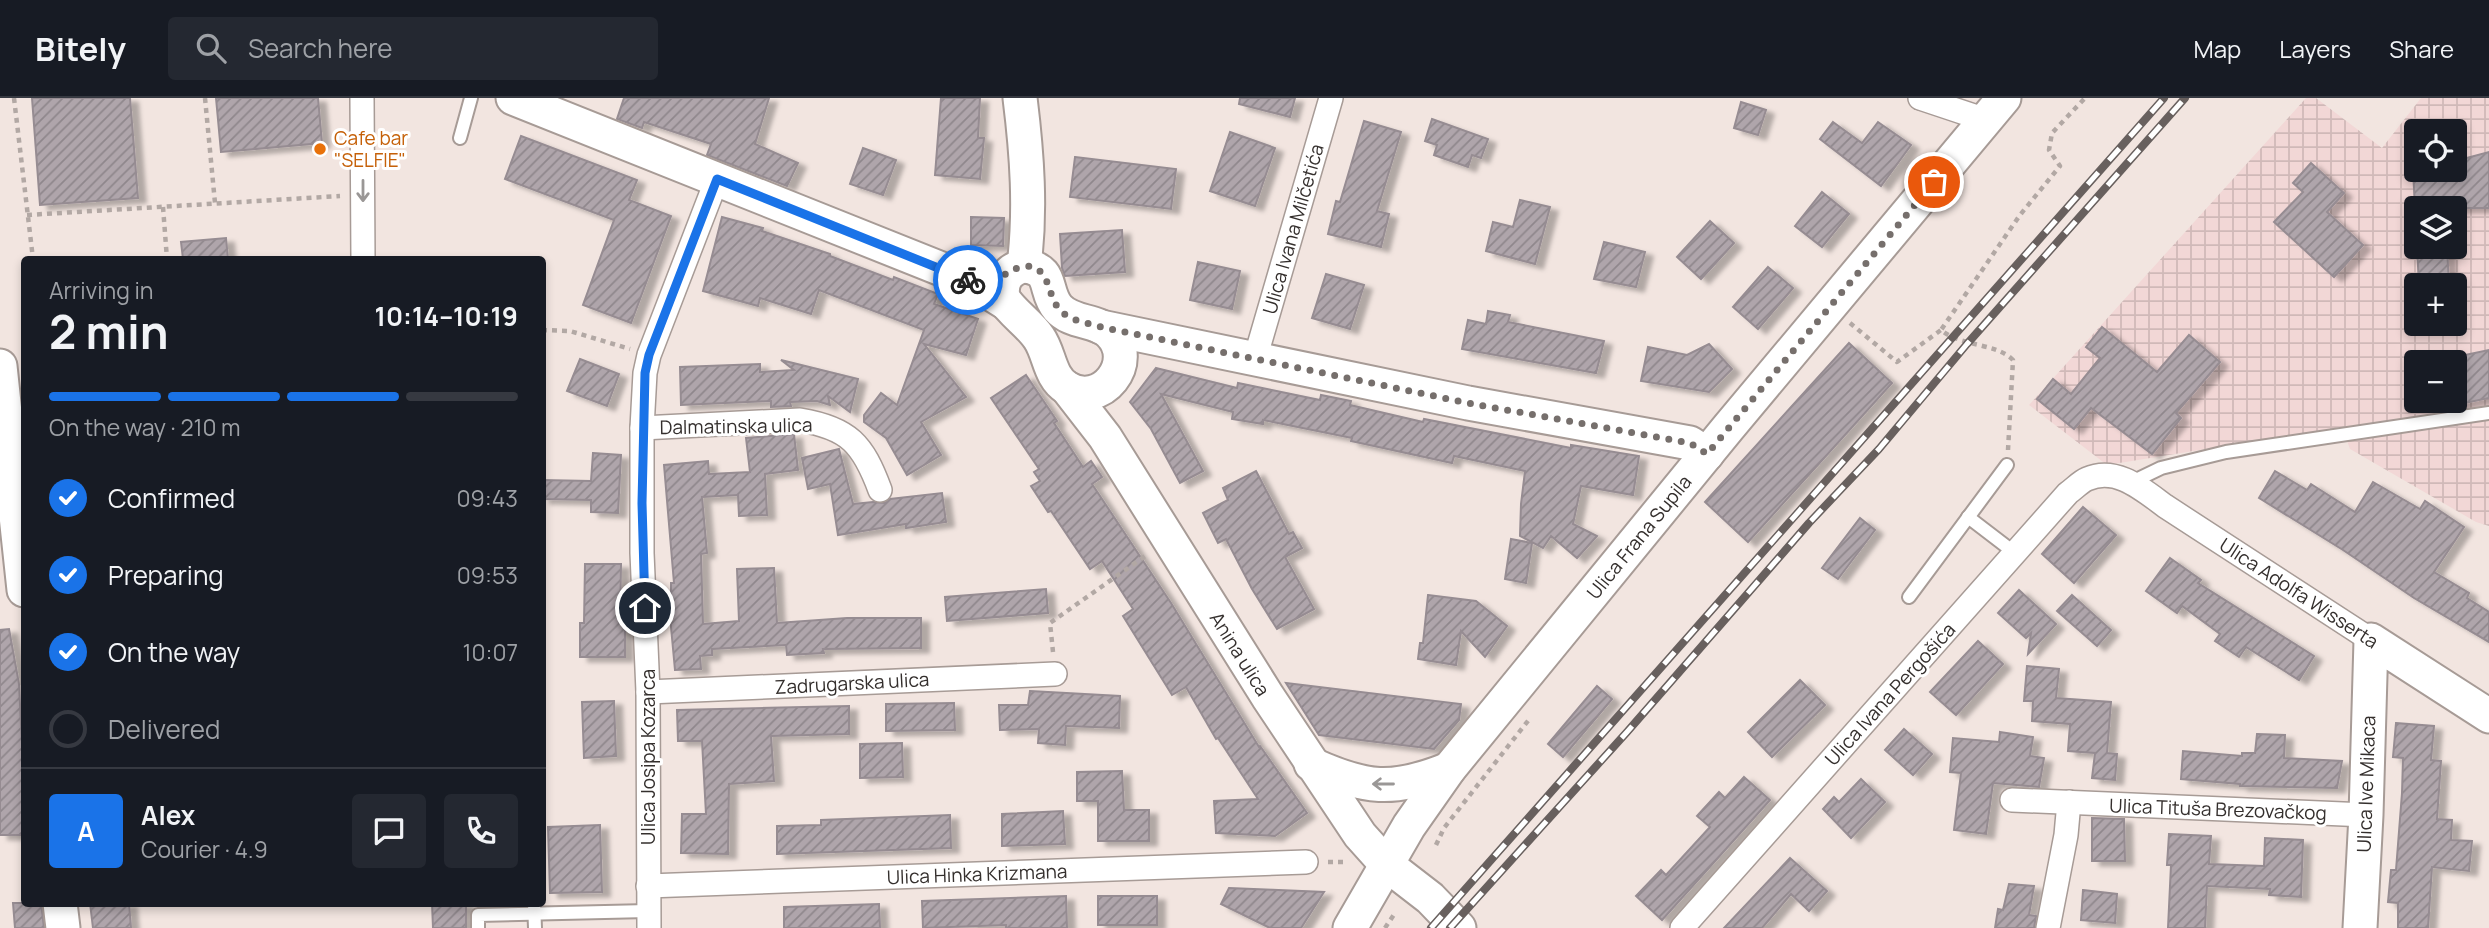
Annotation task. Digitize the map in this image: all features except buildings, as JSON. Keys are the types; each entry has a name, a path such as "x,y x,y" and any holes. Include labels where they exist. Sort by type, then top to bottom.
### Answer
{"main road":[{"path":"513,98 969,280 1047,279 1053,300 1060,310 1077,320 1468,403 1690,443 1707,454"},
{"path":"1020,98 1029,225 1020,279"},
{"name":"Ulica Frana Supila","path":"1350,928 1409,826 1449,769 1995,109"},
{"name":"Anina ulica","path":"1020,279 1028,322 1040,339 1058,381 1067,388 1105,437 1311,764 1360,835 1386,864 1430,898 1459,928"},
{"path":"1101,327 1117,343 1104,411 1105,437"},
{"path":"1067,388 1077,393 1088,393 1113,375 1138,348 1159,339"},
{"path":"0,366 21,562"},
{"name":"Ulica Adolfa Wisserta","path":"2371,640 2489,716"},
{"name":"Ulica Ive Mikaca","path":"2360,928 2367,815 2371,640"},
{"path":"1311,764 1340,778 1374,785 1404,784 1449,769"},
{"path":"60,907 63,928"}],"street":[{"path":"362,98 363,256"},
{"name":"Ulica Ivana Milčetića","path":"1255,359 1331,98"},
{"path":"1920,98 1995,109"},
{"name":"Ulica Josipa Kozarca","path":"649,920 648,692 642,553 645,373 649,355 717,179"},
{"name":"Dalmatinska ulica","path":"642,428 800,420 821,424 841,432 858,446 869,462 880,489"},
{"name":"Ulica Adolfa Wisserta","path":"2107,475 2132,482 2371,640"},
{"name":"Ulica Ivana Pergošića","path":"1682,928 2068,493 2086,480 2107,475"},
{"name":"Zadrugarska ulica","path":"648,692 1055,674"},
{"name":"Ulica Tituša Brezovačkog","path":"2012,800 2367,815"},
{"path":"2048,928 2066,835 2069,802"},
{"name":"Ulica Hinka Krizmana","path":"648,886 1306,862"}],"lane":[{"path":"460,138 471,98"},
{"path":"2132,482 2161,468 2226,452 2489,413"},
{"path":"1909,597 2007,465"},
{"path":"1968,517 2015,553"},
{"path":"478,915 535,908 649,920"},
{"path":"535,908 536,928"}],"path":[{"path":"14,98 33,256"},
{"path":"205,98 215,204"},
{"path":"1844,319 1898,362 1941,330 2020,215 2060,166 2049,150 2052,133 2085,98"},
{"path":"27,215 363,195"},
{"path":"163,207 167,256"},
{"path":"546,330 569,331 649,355"},
{"path":"1941,330 1950,338 1998,351 2009,355 2013,360 2007,465"},
{"path":"1055,674 1050,623 1168,540"},
{"path":"1385,928 1395,913"}],"shaded area":[{"path":"2306,98 2316,98 2382,148 2404,120 2404,182 2467,182 2467,119 2405,119 2421,98 2489,98 2489,526 2476,522 2350,449 2342,427 2107,465 2029,405"}],"railway":[{"path":"1431,928 2164,98"},
{"path":"1450,928 1627,732 1809,523 1879,449 1967,344 2185,98"}],"way so far":[{"path":"968,280 1008,274 1015,268 1024,266 1035,268 1047,279 1050,294 1060,310 1067,316 1101,327 1468,403 1690,443 1707,454 1934,182"}],"place":[{"name":"Cafe bar \"SELFIE\"","path":"320,149"}],"route":[{"path":"645,608 642,428 645,373 649,355 717,179 968,280"}]}
